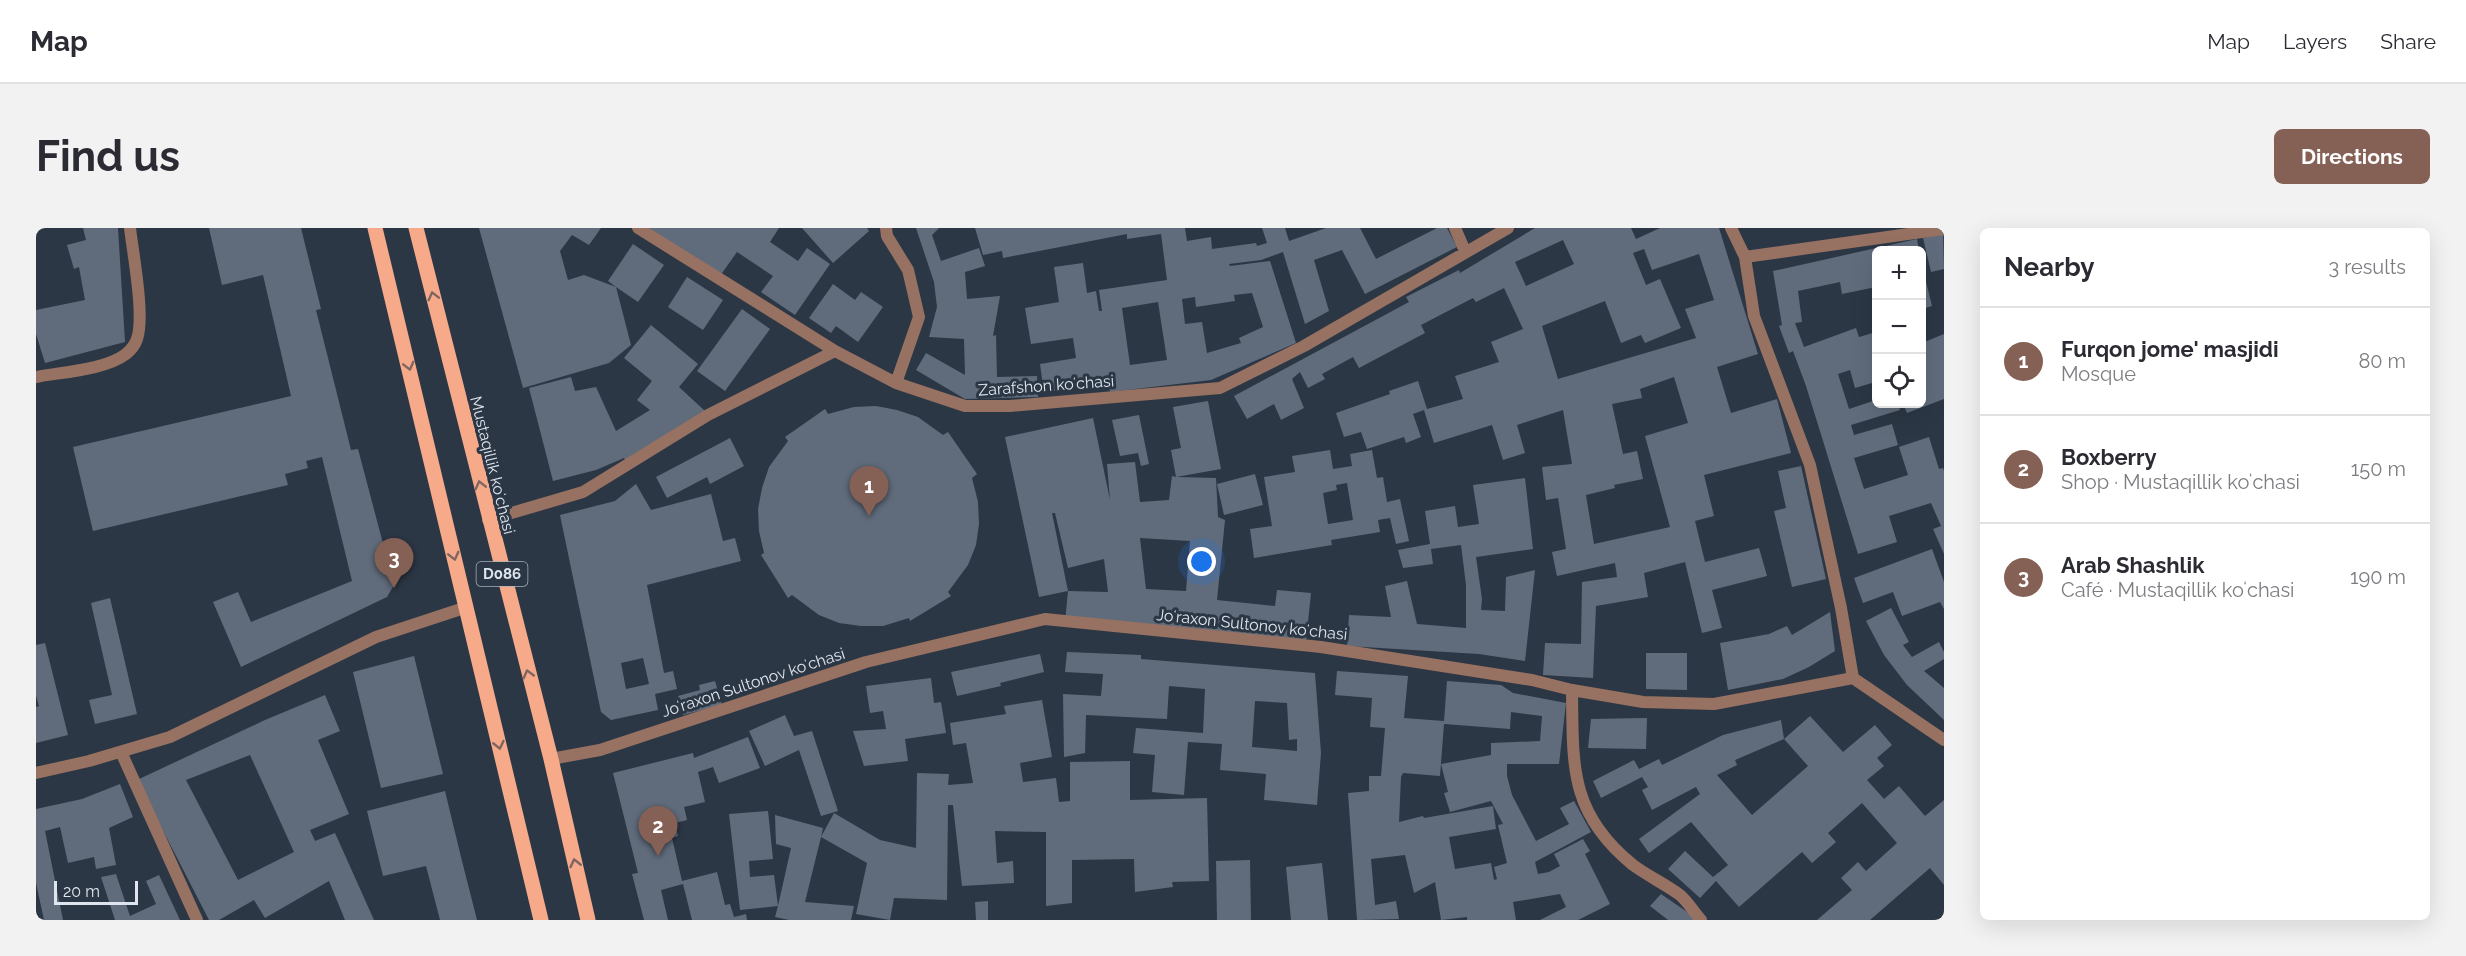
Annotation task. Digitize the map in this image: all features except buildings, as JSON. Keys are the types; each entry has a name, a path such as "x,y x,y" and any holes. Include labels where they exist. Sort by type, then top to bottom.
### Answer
{"main road":[{"name":"D086","path":"375,228 541,920"},
{"name":"Mustaqillik koʻchasi","path":"416,228 550,759 588,920"}],"street":[{"path":"36,377 104,364 124,355 133,347 138,337 139,318 130,228"},
{"name":"Zarafshon koʻchasi","path":"638,228 835,351 896,383 965,406 1010,406 1220,387 1304,346 1508,228"},
{"path":"886,228 887,236 908,270 919,318 896,383"},
{"path":"1455,228 1465,251"},
{"path":"1731,228 1745,257 1754,316 1810,465 1841,608 1853,678 1944,740"},
{"path":"1745,257 1944,229"},
{"path":"488,520 583,492 708,415 835,351"},
{"path":"36,773 122,752 170,737 376,637 467,607"},
{"name":"Joʻraxon Sultonov koʻchasi","path":"550,759 600,750 866,662 1046,619 1320,647 1532,680 1572,690 1643,702 1714,704 1853,678"},
{"path":"1572,690 1576,783 1586,810 1610,846 1636,867 1682,896 1701,920"},
{"path":"122,752 197,920"}],"place":[{"name":"Furqon jome' masjidi","path":"869,516"},
{"name":"Arab Shashlik","path":"394,588"},
{"name":"Boxberry","path":"658,856"}]}
